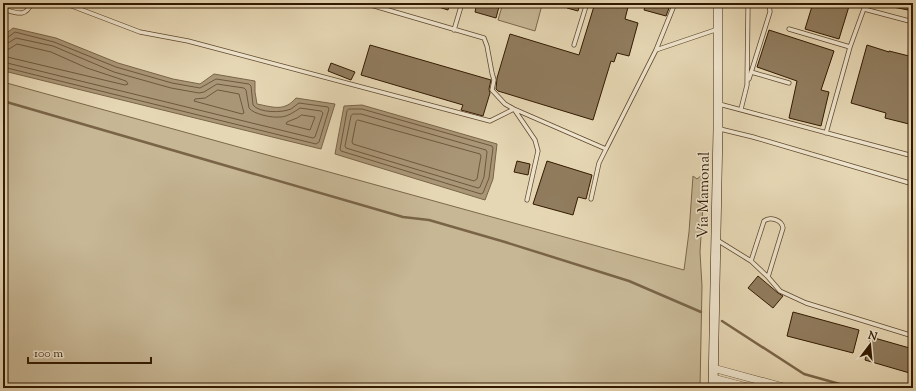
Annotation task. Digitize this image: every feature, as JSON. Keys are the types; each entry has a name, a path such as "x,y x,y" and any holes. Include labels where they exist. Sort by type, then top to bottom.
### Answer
{"street":[{"name":"Vía Mamonal","path":"713,388 719,104 718,3"},
{"path":"713,368 786,388"},
{"path":"713,378 751,388"}],"lane":[{"path":"3,9 24,13 28,11 32,3"},
{"path":"64,3 140,32 188,41 490,121 514,110"},
{"path":"364,3 485,39 494,80 492,90 505,104 514,110 606,149"},
{"path":"454,30 462,3"},
{"path":"574,45 586,3"},
{"path":"591,199 599,163 656,50 675,3"},
{"path":"747,85 748,7 750,3"},
{"path":"741,109 770,12 769,3"},
{"path":"826,133 850,47 866,3"},
{"path":"864,9 913,22"},
{"path":"656,50 718,29"},
{"path":"789,29 850,47"},
{"path":"751,72 789,83"},
{"path":"719,104 913,156"},
{"path":"514,110 535,140 538,151 527,200"},
{"path":"718,129 753,137 913,184"},
{"path":"751,261 764,221 770,218 781,222 783,228 768,277"},
{"path":"716,240 751,261 780,291 806,303 913,336"}],"shaded area":[{"path":"503,3 534,3 542,5 535,31 498,20"},
{"path":"3,82 684,270 689,232 693,176 697,179 702,175 704,189 700,252 702,286 700,388 3,388"}],"water":[{"path":"13,28 56,38 118,63 173,79 200,84 214,74 255,81 257,104 283,107 296,98 335,104 321,149 4,71 3,36"},
{"path":"362,105 497,144 493,179 485,200 335,154 344,106"}],"building":[{"path":"429,3 450,3 448,10"},
{"path":"477,3 500,3 496,18 475,12"},
{"path":"569,3 580,3 578,11 567,8"},
{"path":"595,3 629,3 625,19 638,23 629,56 617,53 614,62 611,61 593,120 498,91 496,89 497,78 510,34 579,55"},
{"path":"646,3 671,3 666,16 644,10"},
{"path":"813,3 850,3 839,39 805,29"},
{"path":"889,3 913,3 913,11 888,6"},
{"path":"769,30 834,51 821,90 829,92 821,126 789,118 797,81 757,67"},
{"path":"370,45 491,80 489,89 490,93 483,116 461,110 463,105 361,75"},
{"path":"867,45 889,52 913,57 913,125 885,118 886,113 851,103"},
{"path":"331,63 355,72 351,80 328,71"},
{"path":"517,161 530,164 528,175 514,172"},
{"path":"547,161 592,175 586,199 578,197 573,215 533,204"},
{"path":"758,276 783,296 773,308 748,288"},
{"path":"793,312 859,330 853,353 787,336"},
{"path":"871,337 913,349 913,374 865,360"}],"waterway":[{"path":"3,101 403,217 429,220 505,242 629,281 701,312"},
{"path":"722,321 804,374 854,388"}]}
